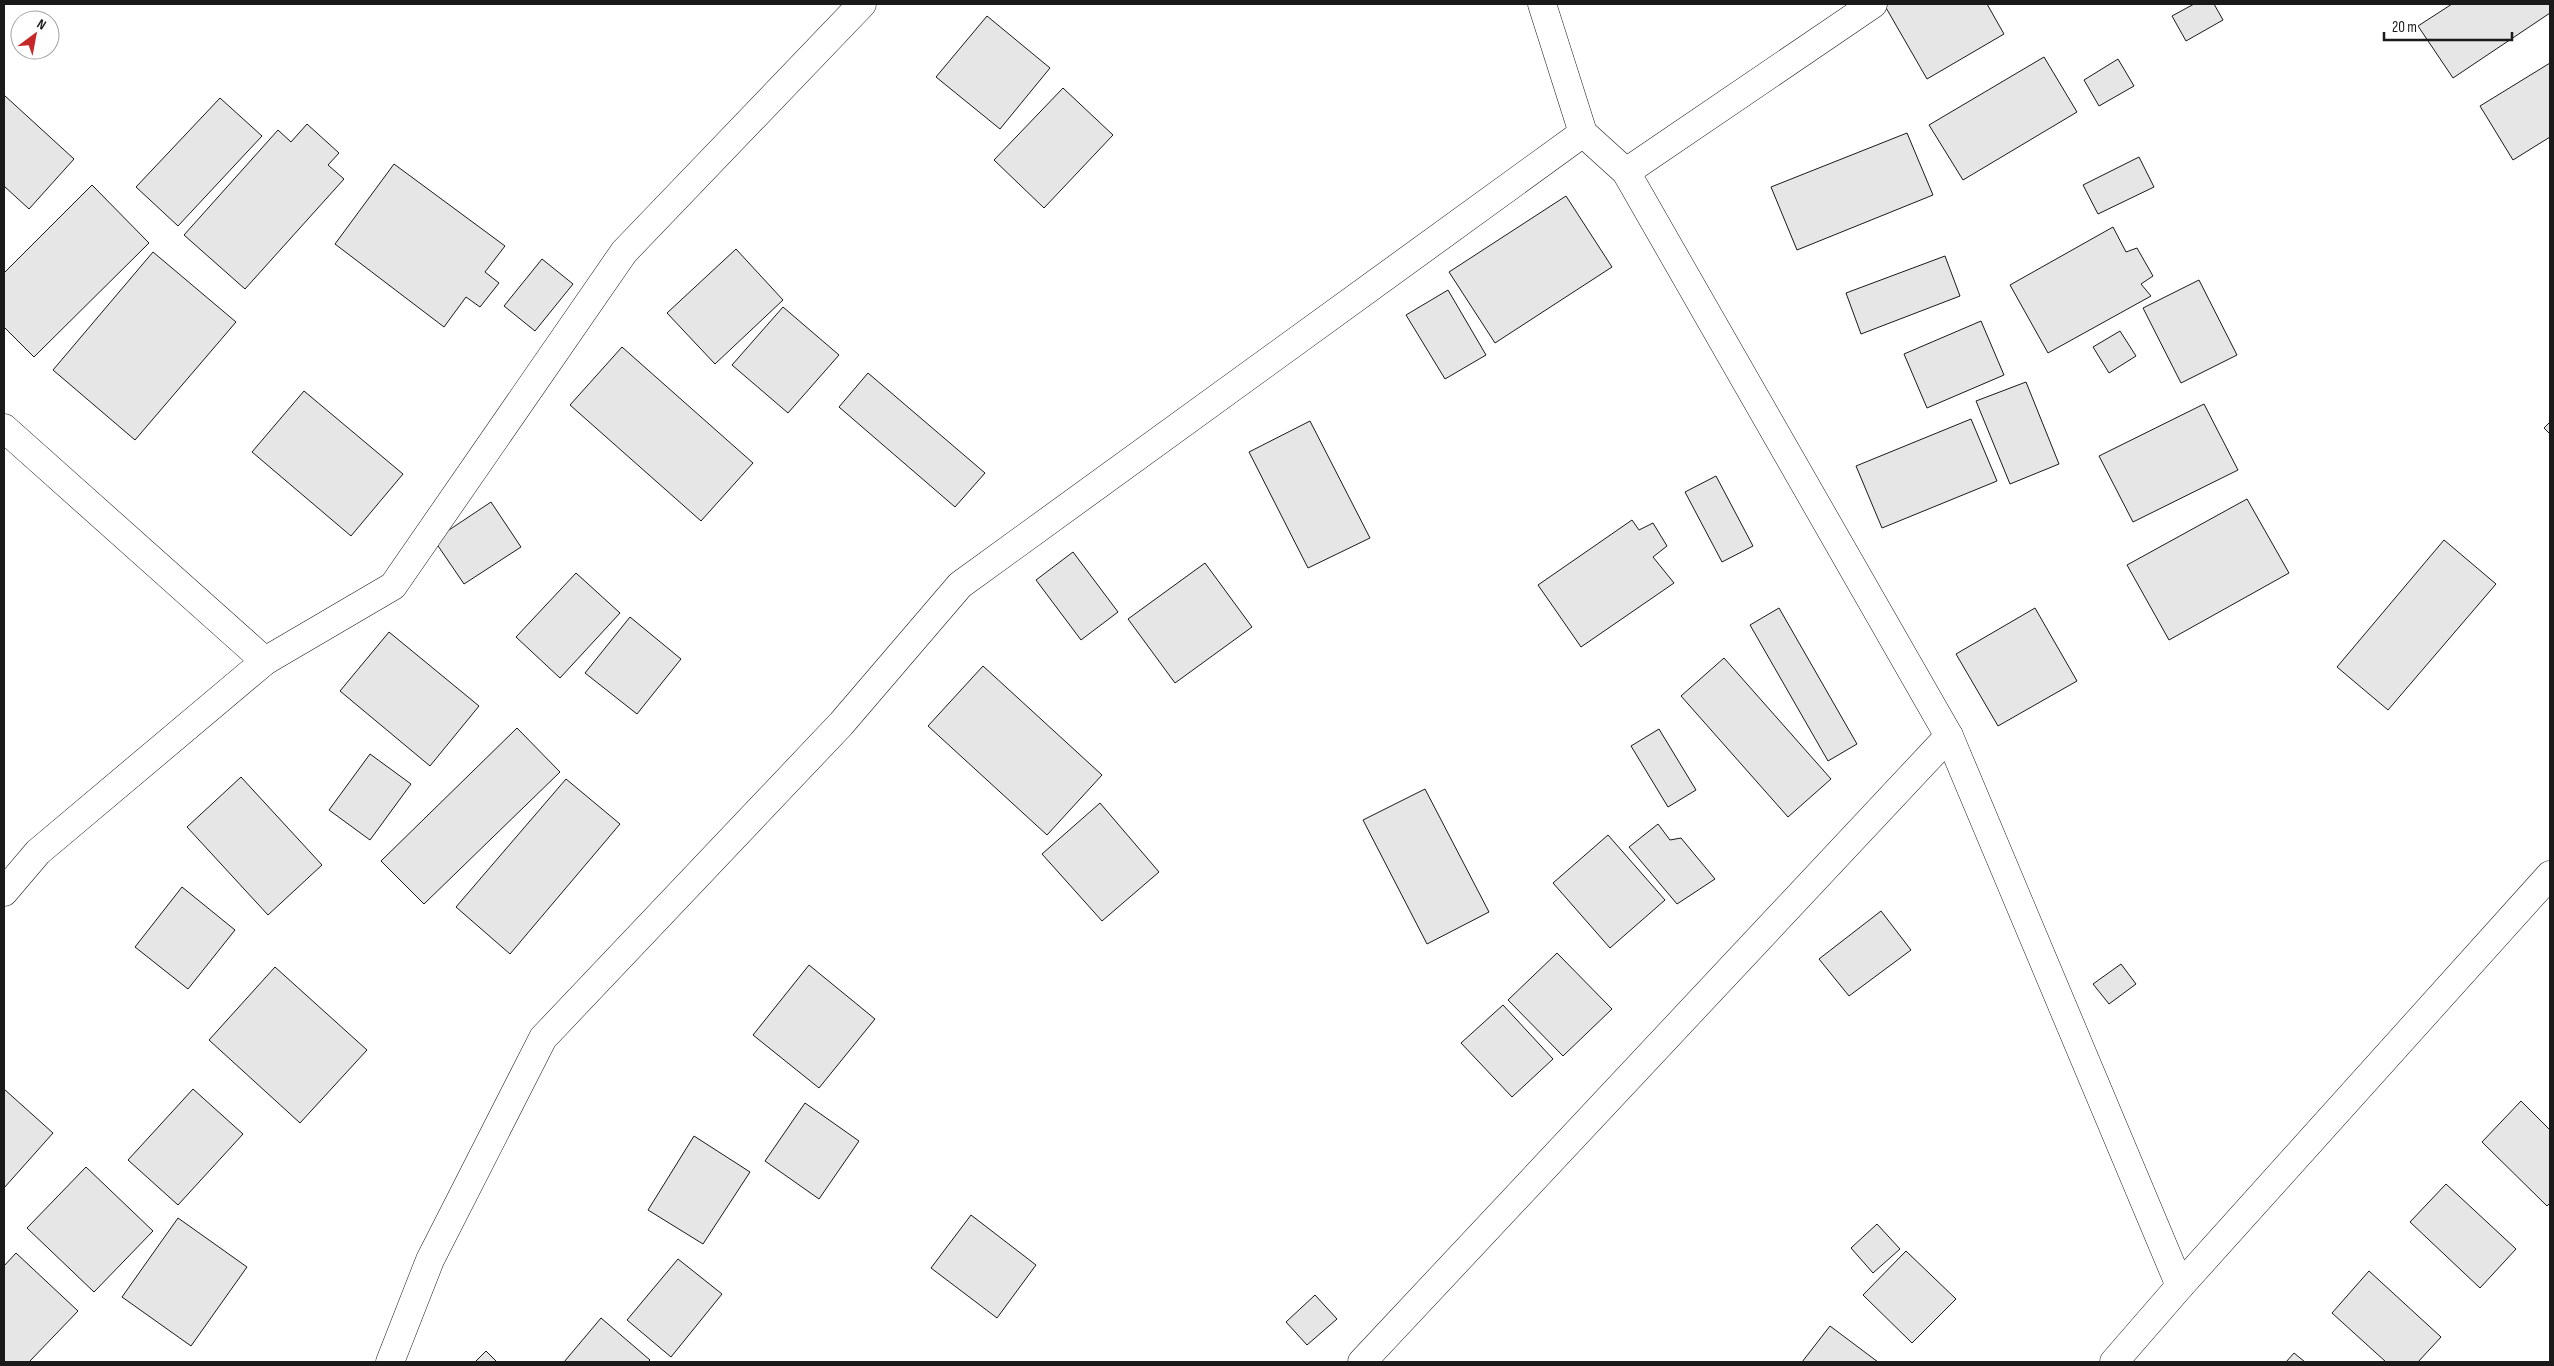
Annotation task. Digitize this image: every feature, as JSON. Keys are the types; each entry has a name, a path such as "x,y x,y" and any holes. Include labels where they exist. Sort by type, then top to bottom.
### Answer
{"street":[{"path":"4,892 38,852 265,661 393,586 624,252 862,4"},
{"path":"1542,4 1583,133 1626,172 1950,736 2180,1286"},
{"path":"1626,172 1873,4"},
{"path":"390,1362 430,1260 543,1038 841,724 960,585 1583,133"},
{"path":"4,428 265,661"},
{"path":"1362,1362 1950,736"},
{"path":"2114,1362 2180,1286 2550,875"}],"building":[{"path":"1889,4 1987,4 2004,34 1927,79 1885,6"},
{"path":"2194,4 2214,4 2223,20 2186,41 2172,16"},
{"path":"2452,4 2550,4 2550,13 2453,78 2418,26"},
{"path":"987,16 1050,68 1000,129 936,77"},
{"path":"2044,57 2077,112 1963,180 1929,125"},
{"path":"2118,59 2134,86 2099,106 2084,80"},
{"path":"2550,63 2550,137 2513,160 2480,106"},
{"path":"1063,88 1113,135 1044,208 994,160"},
{"path":"4,95 74,159 29,209 4,186"},
{"path":"220,98 262,136 178,226 136,187"},
{"path":"307,124 339,153 328,165 344,179 245,289 184,235 278,130 291,142"},
{"path":"1907,133 1933,195 1797,250 1771,187"},
{"path":"2139,157 2154,187 2098,214 2083,185"},
{"path":"394,164 505,246 485,272 499,283 480,307 466,297 444,327 335,244"},
{"path":"92,185 149,243 34,357 4,327 4,273"},
{"path":"1566,196 1612,267 1495,343 1449,272"},
{"path":"2113,227 2126,252 2137,248 2153,276 2141,284 2151,296 2048,353 2010,285"},
{"path":"736,249 783,300 715,364 667,313"},
{"path":"153,252 236,322 135,440 53,370"},
{"path":"1945,256 1960,296 1861,334 1846,293"},
{"path":"542,259 573,284 535,331 504,306"},
{"path":"2199,280 2237,355 2181,383 2143,308"},
{"path":"1448,290 1486,355 1445,379 1406,315"},
{"path":"783,307 839,355 788,413 732,365"},
{"path":"1981,321 2004,375 1927,408 1904,354"},
{"path":"2120,331 2136,356 2109,373 2093,347"},
{"path":"622,347 753,463 701,521 570,405"},
{"path":"868,373 985,473 955,507 839,407"},
{"path":"2026,382 2059,464 2010,484 1976,401"},
{"path":"304,391 403,474 351,536 252,452"},
{"path":"2204,404 2238,470 2133,522 2099,456"},
{"path":"1971,419 1997,481 1882,528 1856,466"},
{"path":"1310,421 1370,538 1308,568 1249,452"},
{"path":"2550,422 2550,434 2544,428"},
{"path":"1716,476 1753,546 1722,562 1685,492"},
{"path":"2247,499 2289,573 2169,640 2127,565"},
{"path":"491,502 521,547 464,584 434,540"},
{"path":"1632,520 1639,530 1653,523 1667,546 1653,557 1674,583 1581,647 1538,585"},
{"path":"2444,540 2496,584 2388,710 2337,667"},
{"path":"1073,552 1118,612 1081,640 1036,580"},
{"path":"1205,563 1252,627 1175,683 1128,619"},
{"path":"576,573 620,613 560,678 516,637"},
{"path":"1779,608 1857,744 1828,761 1750,625"},
{"path":"2035,608 2077,681 1998,726 1956,654"},
{"path":"630,617 681,659 637,714 585,673"},
{"path":"389,632 479,706 430,766 340,691"},
{"path":"1724,658 1831,779 1788,817 1681,696"},
{"path":"983,666 1102,775 1047,835 928,726"},
{"path":"517,728 560,772 424,904 381,861"},
{"path":"1659,729 1696,790 1668,807 1631,746"},
{"path":"370,754 411,784 370,840 329,810"},
{"path":"241,777 322,865 268,915 187,827"},
{"path":"566,779 620,824 510,954 456,907"},
{"path":"1425,789 1489,912 1427,944 1363,820"},
{"path":"1100,803 1159,872 1102,921 1042,854"},
{"path":"1658,824 1670,840 1681,838 1715,879 1677,904 1629,847"},
{"path":"1608,835 1665,900 1610,948 1553,883"},
{"path":"182,887 235,930 188,989 135,947"},
{"path":"1881,911 1911,950 1849,996 1819,959"},
{"path":"1557,953 1612,1009 1563,1056 1508,1000"},
{"path":"2121,964 2136,984 2109,1004 2093,984"},
{"path":"809,965 875,1019 819,1088 753,1035"},
{"path":"275,967 367,1050 300,1123 209,1040"},
{"path":"1503,1005 1553,1059 1512,1097 1461,1043"},
{"path":"4,1089 53,1133 4,1188"},
{"path":"193,1089 243,1134 178,1205 128,1160"},
{"path":"2521,1101 2550,1130 2550,1203 2547,1206 2482,1142"},
{"path":"805,1103 859,1141 819,1199 765,1161"},
{"path":"694,1136 750,1172 703,1244 648,1210"},
{"path":"86,1167 153,1231 94,1292 27,1228"},
{"path":"2446,1184 2516,1249 2480,1288 2410,1222"},
{"path":"971,1215 1036,1265 997,1318 931,1268"},
{"path":"178,1218 247,1267 191,1346 122,1297"},
{"path":"1877,1224 1900,1249 1873,1273 1851,1248"},
{"path":"1906,1251 1956,1299 1912,1343 1863,1295"},
{"path":"16,1253 78,1311 29,1362 4,1362 4,1266"},
{"path":"678,1259 722,1294 671,1357 627,1320"},
{"path":"2369,1271 2441,1337 2418,1362 2386,1362 2332,1313"},
{"path":"1315,1295 1337,1319 1307,1345 1286,1322"},
{"path":"601,1318 650,1360 648,1362 564,1362"},
{"path":"1830,1326 1878,1362 1802,1362"},
{"path":"486,1351 497,1362 475,1362"},
{"path":"2294,1353 2305,1362 2286,1362"}]}
